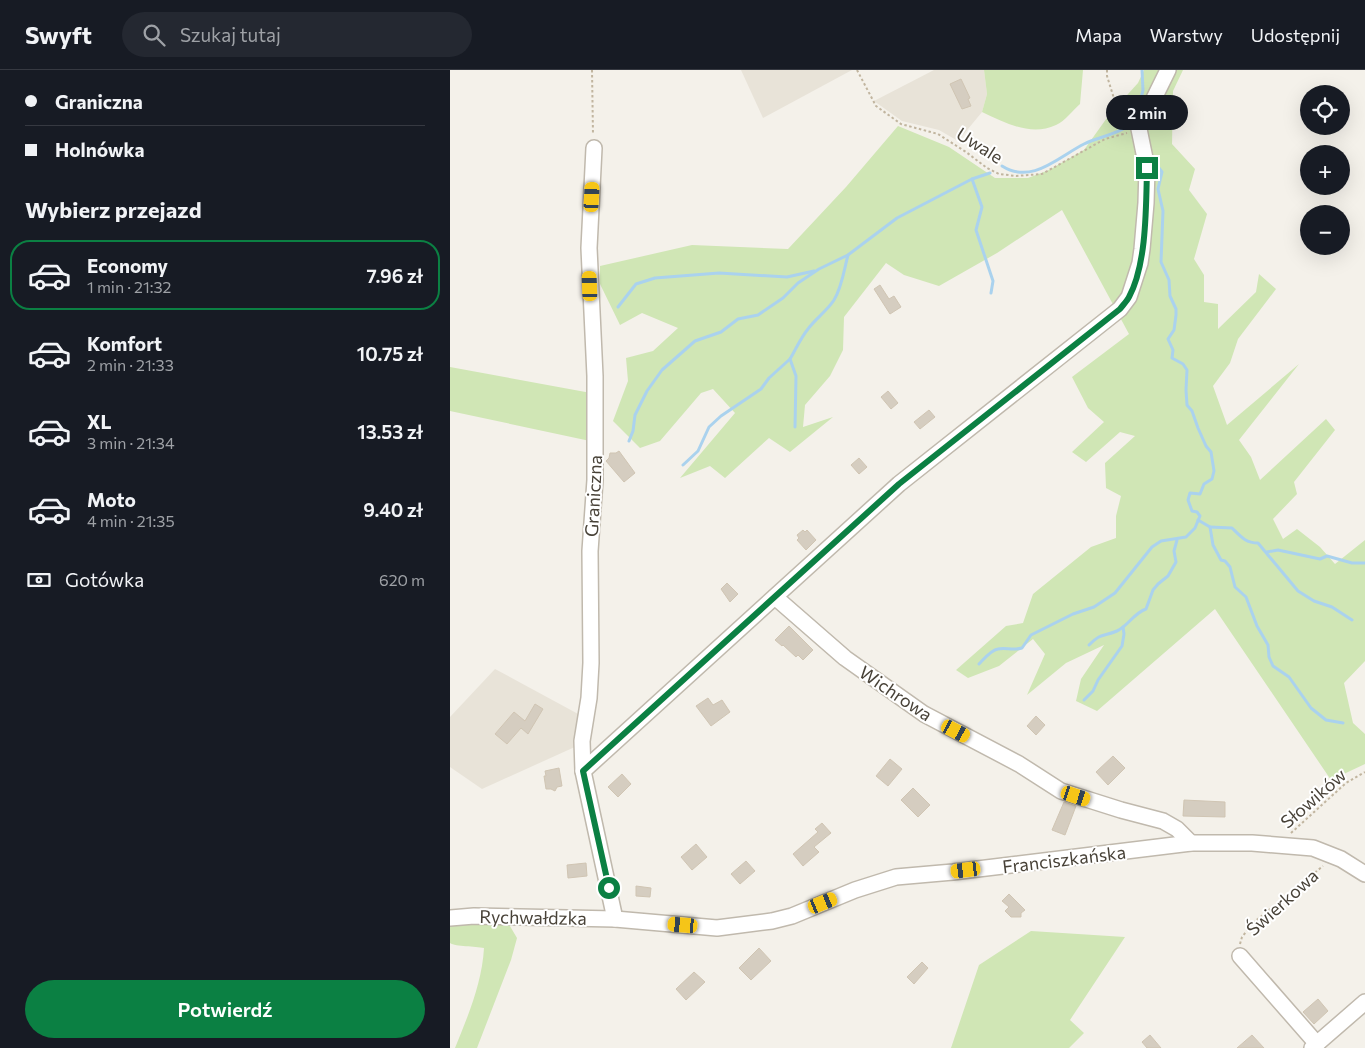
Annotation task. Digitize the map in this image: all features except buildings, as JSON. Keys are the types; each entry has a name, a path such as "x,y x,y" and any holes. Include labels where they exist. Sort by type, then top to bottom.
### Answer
{"street":[{"path":"583,771 899,484 1120,309 1129,297 1140,263 1146,203 1147,168 1139,129 1168,70"},
{"name":"Graniczna","path":"594,148 589,248 595,376 595,480 590,552 591,663 589,698 582,741 583,771 615,919"},
{"name":"Wichrowa","path":"775,597 845,658 924,714 1019,764 1061,791 1163,821 1177,828 1191,843"},
{"name":"Franciszkańska","path":"615,919 717,928 772,922 792,916 855,890 896,877 953,872 1191,843 1252,843 1313,848 1334,856 1365,874"},
{"name":"Rychwałdzka","path":"450,918 474,916 615,919"},
{"name":"Świerkowa","path":"1240,956 1314,1046"},
{"path":"1314,1046 1365,1002"}],"path":[{"path":"592,70 594,148"},
{"name":"Uwale","path":"857,70 876,106 901,124 938,134 987,168 999,174 1016,176 1042,174 1105,139 1139,129"},
{"path":"1107,70 1116,105 1139,129"},
{"name":"Słowików","path":"1279,845 1346,783 1365,772"},
{"name":"Świerkowa","path":"1240,956 1241,942 1247,929 1334,856"}],"shaded area":[{"path":"741,70 852,70 763,118"},
{"path":"934,70 984,70 987,94 982,112 958,141 939,130 902,121 874,101"},
{"path":"495,669 580,715 577,746 482,789 450,767 450,717"}],"green space":[{"path":"984,70 1083,70 1080,104 1063,121 1047,128 1037,130 1009,124 982,112 987,94"},
{"path":"1144,70 1183,70 1173,91 1172,144 1195,169 1189,190 1207,214 1194,259 1204,275 1204,302 1218,304 1218,329 1256,292 1259,274 1276,289 1238,339 1230,363 1213,386 1227,425 1299,364 1239,440 1251,457 1260,480 1326,419 1335,430 1294,482 1297,494 1273,519 1283,539 1297,529 1320,547 1335,564 1365,540 1365,661 1344,683 1353,723 1365,734 1365,764 1331,780 1215,609 1097,711 1076,701 1081,679 1104,645 1066,663 1027,695 1045,654 1033,639 999,666 968,678 956,670 1006,626 1023,623 1033,594 1091,547 1116,538 1116,516 1121,496 1106,488 1105,463 1135,436 1120,432 1086,462 1072,452 1104,422 1088,408 1072,377 1129,334 1062,210 997,253 939,286 904,275 886,263 844,317 843,350 830,376 805,405 803,427 833,417 790,452 769,438 725,478 710,466 680,478 735,413 713,389 701,393 660,441 640,448 613,421 628,381 626,358 653,351 678,328 642,313 620,325 600,284 600,266 692,245 788,249 846,187 898,126 949,147 995,178 1028,178 1049,170 1084,150 1109,115 1138,83"},
{"path":"450,367 591,393 590,441 450,411"},
{"path":"504,916 517,938 511,960 477,1048 455,1048 477,987 484,948 450,943 450,920"},
{"path":"1031,931 1125,937 1070,1020 1084,1033 1069,1048 951,1048 979,965"}],"waterway":[{"path":"1139,116 1143,90 1142,70"},
{"path":"1002,166 1013,171 1034,171 1055,162 1084,144 1118,132 1128,126"},
{"path":"979,664 995,650 1022,648 1031,635 1073,614 1094,607 1115,593 1152,547 1161,541 1186,537 1195,528 1200,516 1197,512 1192,511 1188,500 1190,493 1200,494 1204,484 1212,479 1214,471 1211,452 1206,446 1192,411 1187,405 1187,370 1183,364 1172,358 1173,350 1168,339 1174,330 1176,309 1170,296 1169,280 1161,262 1163,211 1158,189 1162,172 1152,159"},
{"path":"629,441 633,431 635,415 647,391 662,370 695,341 721,332 738,319 758,315 783,298 798,283 819,269 848,255 897,218 972,179 990,173"},
{"path":"972,179 982,207 976,230 993,281 991,293"},
{"path":"795,427 796,376 790,359 805,333 837,295 848,255"},
{"path":"618,307 636,284 655,278 719,273 787,277 814,271"},
{"path":"683,465 698,451 709,427 721,416 761,389 769,378 790,359"},
{"path":"1198,520 1210,527 1213,545 1221,560 1225,561 1230,567 1235,587 1246,597 1257,626 1268,645 1269,657 1273,666 1289,677 1311,708 1326,720 1343,723"},
{"path":"1210,527 1232,528 1247,541 1258,543 1298,591 1314,601 1332,607 1352,620"},
{"path":"1089,645 1100,636 1121,629 1138,613 1146,609 1153,590 1168,576 1176,562 1174,551 1177,540"},
{"path":"1267,552 1278,550 1320,559 1327,556 1352,563 1365,563"},
{"path":"1084,700 1093,691 1098,680 1122,646 1123,627"}],"route":[{"path":"609,888 583,771 899,484 1120,309 1129,297 1140,263 1146,203 1147,168"}]}
